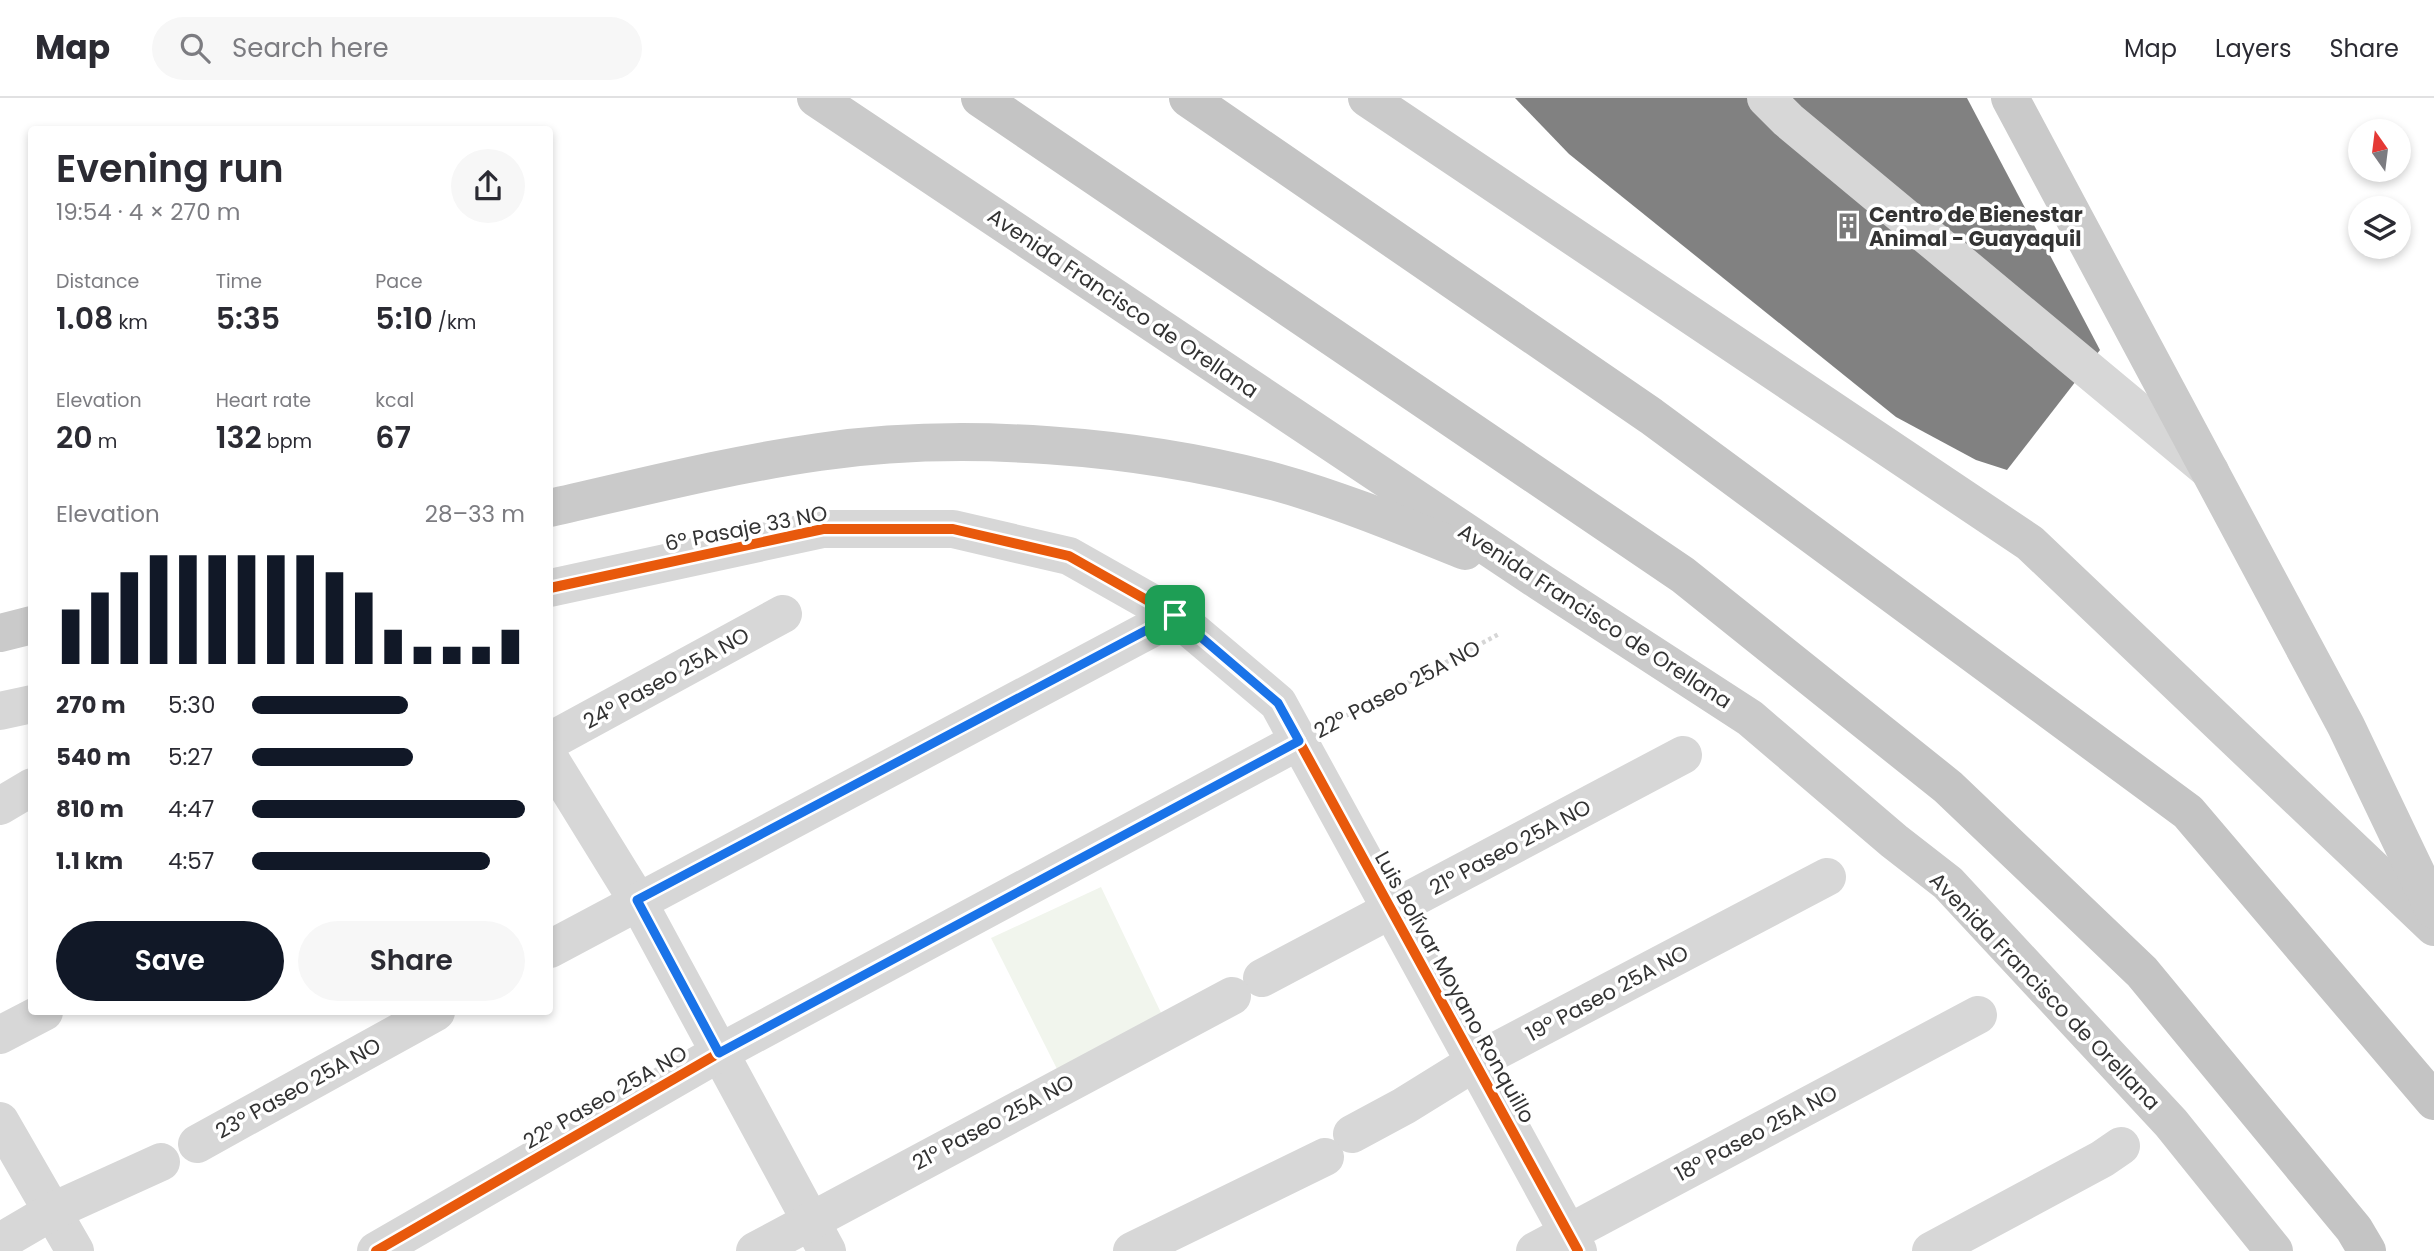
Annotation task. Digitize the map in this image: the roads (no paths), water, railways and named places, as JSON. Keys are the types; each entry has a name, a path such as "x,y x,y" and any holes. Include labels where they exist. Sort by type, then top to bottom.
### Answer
{"highway":[{"path":"980,98 1683,575 1948,787 2142,972 2354,1229 2367,1251"},
{"path":"1188,98 1651,416 2188,812 2434,1101"}],"main road":[{"name":"Avenida Francisco de Orellana","path":"816,98 1542,583 1750,718 1894,841 1948,883 2171,1123 2274,1251"},
{"path":"1367,98 2030,543 2434,927"},
{"path":"2010,98 2346,726 2434,910"},
{"path":"553,507 686,477 820,451 950,441 1052,445 1167,460 1276,482 1374,514 1542,583"},
{"path":"0,633 28,626"}],"street":[{"path":"1766,98 1788,120 2211,472"},
{"name":"6º Pasaje 33 NO","path":"553,587 824,529 953,529 1069,556 1175,615 1278,703 1299,741"},
{"name":"24º Paseo 25A NO","path":"553,739 783,614"},
{"path":"553,947 637,900 1175,615"},
{"path":"0,711 28,705"},
{"name":"Luis Bolívar Moyano Ronquillo","path":"1299,741 1475,1062 1560,1245"},
{"name":"22º Paseo 25A NO","path":"376,1251 719,1053 1299,741"},
{"name":"21º Paseo 25A NO","path":"755,1251 818,1235 1247,987 1683,755"},
{"path":"553,764 637,900 818,1235"},
{"path":"0,806 28,789"},
{"name":"19º Paseo 25A NO","path":"1132,1251 1339,1146 1475,1062 1827,877"},
{"path":"0,1035 38,1015"},
{"name":"23º Paseo 25A NO","path":"197,1144 431,1015"},
{"name":"18º Paseo 25A NO","path":"1560,1245 1978,1015"},
{"path":"0,1121 75,1251"},
{"path":"1931,1251 2102,1159 2121,1146"},
{"path":"0,1242 53,1210 161,1162"}],"place":[{"name":"Centro de Bienestar Animal - Guayaquil","path":"1848,226"}]}
